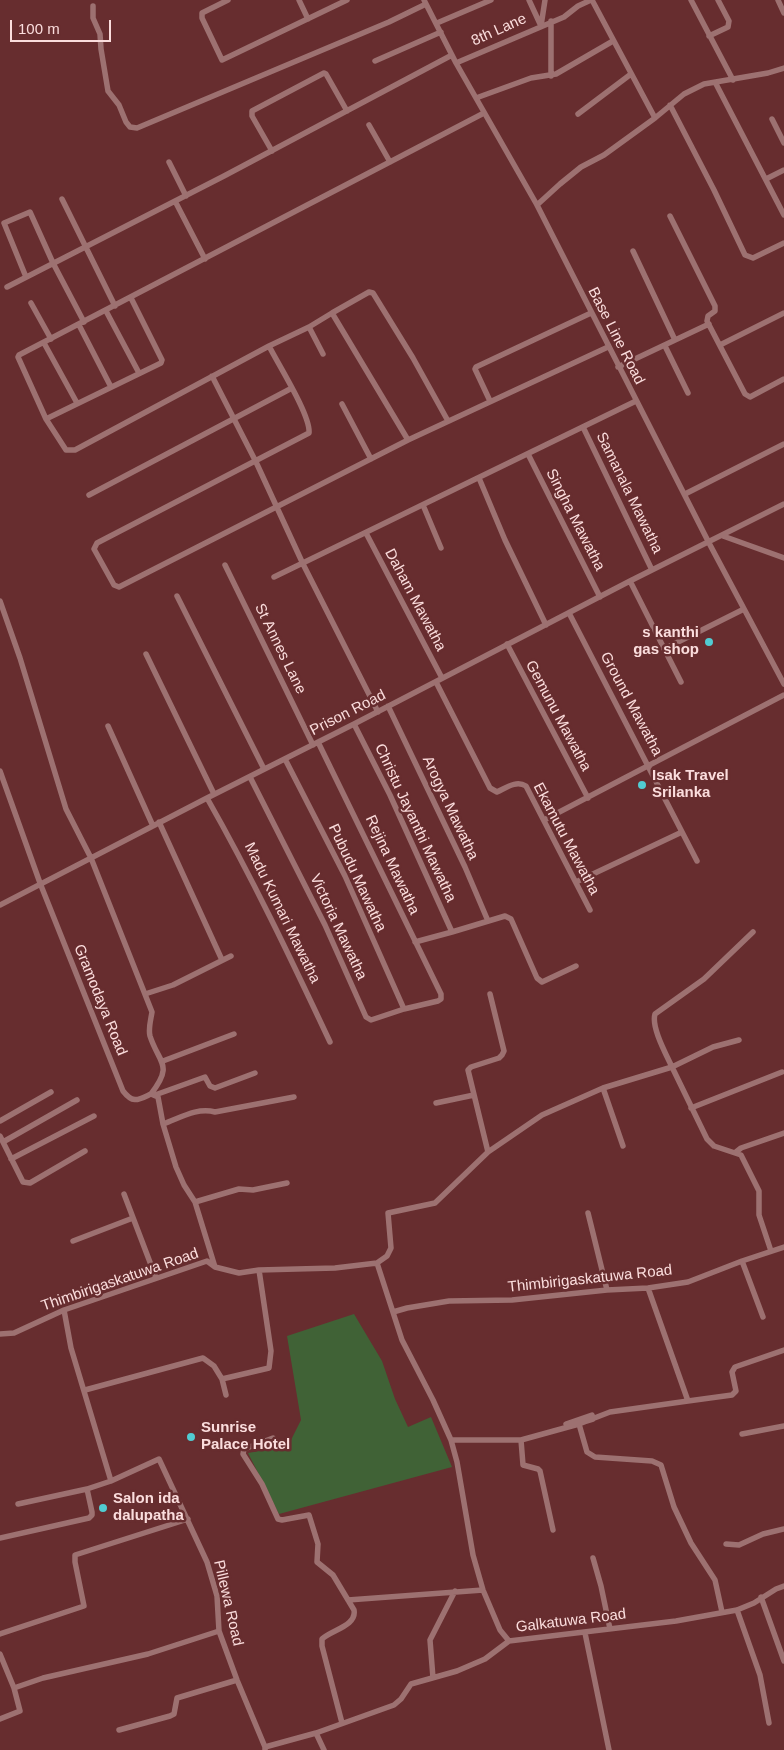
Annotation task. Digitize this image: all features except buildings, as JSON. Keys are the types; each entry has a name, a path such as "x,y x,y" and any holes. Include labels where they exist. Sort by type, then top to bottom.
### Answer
{"street":[{"path":"228,0 202,13 202,18 222,60 347,0"},
{"path":"299,0 308,19"},
{"path":"437,24 491,0"},
{"path":"529,0 541,26"},
{"path":"541,26 545,0"},
{"path":"591,0 655,118"},
{"name":"8th Lane","path":"456,63 564,17 578,6 591,0"},
{"path":"691,0 733,80"},
{"path":"709,36 728,27 729,22 718,0"},
{"path":"778,0 784,13"},
{"path":"93,6 93,18 100,34 108,91 119,105 126,122 130,127 137,128 389,22 425,2"},
{"name":"Base Line Road","path":"425,2 456,63 537,205 618,367 784,684"},
{"path":"551,21 551,76"},
{"path":"375,61 441,32"},
{"path":"476,98 531,78 551,76 613,41"},
{"path":"7,287 186,196 452,55"},
{"path":"537,205 581,167 604,155 655,118 684,94 704,84 768,73 784,68"},
{"path":"272,151 252,116 252,111 324,73 336,89 347,111"},
{"path":"578,114 631,74"},
{"path":"715,82 784,215"},
{"path":"670,105 745,255 753,258 784,242"},
{"path":"448,421 413,358 373,293 369,292 332,314 268,346 75,450 66,450 46,419 18,357 484,113"},
{"path":"772,118 784,143"},
{"path":"369,125 390,162"},
{"path":"169,162 186,196"},
{"path":"766,179 784,170"},
{"path":"62,200 115,306"},
{"path":"175,201 205,259"},
{"path":"26,277 5,222 30,212 111,387"},
{"path":"670,216 715,306 715,311 708,316 707,321 745,394 748,397 784,380"},
{"path":"633,252 675,340"},
{"path":"46,419 161,363 162,360 131,298"},
{"path":"31,303 52,339"},
{"path":"106,311 139,373"},
{"path":"720,345 784,313"},
{"path":"332,314 408,440"},
{"path":"490,401 476,374 476,367 591,314"},
{"path":"618,367 709,324"},
{"path":"309,326 323,354"},
{"path":"44,343 77,404"},
{"path":"268,346 292,388 308,424 309,434 97,543 94,549 114,585 118,587 408,440 608,347"},
{"path":"665,346 688,393"},
{"path":"212,376 256,462 302,564 378,712"},
{"path":"89,496 292,388"},
{"path":"274,577 636,401"},
{"path":"342,404 371,459"},
{"name":"Samanala Mawatha","path":"583,427 652,570"},
{"path":"685,494 784,444"},
{"name":"Singha Mawatha","path":"528,454 600,597"},
{"path":"478,478 505,540 546,625"},
{"name":"Prison Road","path":"0,905 630,581 784,504"},
{"path":"423,505 441,548"},
{"name":"Daham Mawatha","path":"366,533 442,678"},
{"path":"723,536 784,558"},
{"name":"St Annes Lane","path":"225,565 316,743"},
{"path":"630,581 681,682"},
{"path":"177,596 264,769"},
{"path":"0,601 20,658 66,809 91,858 152,1012 149,1034 163,1061 164,1076 153,1095 158,1097 163,1124 176,1167 184,1186 195,1202 215,1266"},
{"path":"664,649 744,608"},
{"name":"Ground Mawatha","path":"569,613 697,861"},
{"name":"Gemunu Mawatha","path":"507,644 588,798"},
{"path":"146,654 214,794"},
{"name":"Ekamutu Mawatha","path":"436,682 490,788 497,792 515,784 526,786 590,910"},
{"path":"544,820 784,695"},
{"name":"Arogya Mawatha","path":"388,706 465,867 488,921"},
{"name":"Christu Jayanthi Mawatha","path":"354,724 390,795 452,932"},
{"path":"108,726 222,960"},
{"name":"Rejina Mawatha","path":"316,743 346,796 441,994 441,999"},
{"name":"Pubudu Mawatha","path":"285,759 345,876 404,1009"},
{"path":"0,771 40,883"},
{"name":"Victoria Mawatha","path":"250,777 325,925 366,1017 371,1020 441,999"},
{"name":"Madu Kumari Mawatha","path":"207,798 264,903 330,1042"},
{"path":"576,882 682,832"},
{"name":"Gramodaya Road","path":"40,883 123,1091 128,1098 136,1100 205,1077 210,1086 215,1088 255,1073"},
{"path":"415,942 505,916 511,919 538,978 542,982 576,966"},
{"path":"753,932 704,979 656,1014 654,1019 660,1040 707,1139 714,1146 742,1155 759,1191 759,1215 771,1251"},
{"path":"145,994 173,985 231,956"},
{"path":"488,1152 468,1070 471,1067 499,1058 504,1051 490,994"},
{"path":"163,1061 234,1034"},
{"path":"509,1641 500,1630 483,1590 473,1556 457,1462 450,1440 433,1400 402,1340 377,1263 387,1256 390,1248 388,1213 435,1203 488,1152 542,1115 603,1088 672,1067 713,1047 739,1040"},
{"path":"691,1108 782,1072"},
{"path":"603,1088 623,1146"},
{"path":"0,1121 51,1092"},
{"path":"436,1103 474,1095"},
{"path":"163,1124 197,1111 207,1110 215,1112 294,1097"},
{"path":"76,1100 1,1139 23,1182 30,1184 85,1151"},
{"path":"11,1159 94,1116"},
{"path":"736,1152 741,1148 784,1133"},
{"path":"195,1202 239,1189 253,1190 287,1183"},
{"path":"124,1194 156,1278"},
{"path":"588,1213 607,1290"},
{"path":"73,1241 133,1218"},
{"name":"Thimbirigaskatuwa Road","path":"394,1312 406,1308 449,1302 512,1300 607,1290 648,1288 688,1282 784,1247"},
{"name":"Thimbirigaskatuwa Road","path":"0,1334 14,1333 64,1310 207,1261 215,1266 239,1273 259,1270 335,1268 377,1263"},
{"path":"742,1261 763,1317"},
{"path":"222,1379 269,1368 271,1351 259,1270"},
{"path":"648,1288 688,1402"},
{"path":"18,1504 87,1489 112,1481 71,1348 64,1310"},
{"path":"450,1440 521,1440 579,1424 610,1412 732,1394 736,1391 732,1372 735,1367 784,1350"},
{"path":"85,1390 203,1358 214,1366 222,1379 226,1395"},
{"path":"579,1424 587,1452 595,1457 652,1461 661,1465 674,1507 690,1543 715,1580 722,1612"},
{"path":"742,1434 784,1426"},
{"path":"272,1438 244,1449 244,1454 262,1484 278,1519 310,1515 318,1544 317,1562 332,1574 354,1610 355,1616 353,1621 326,1634 322,1639 322,1646 342,1723"},
{"path":"521,1440 523,1465 540,1471 553,1530"},
{"name":"Pillewa Road","path":"112,1481 159,1459 206,1562 217,1596 219,1631 265,1749"},
{"path":"0,1538 89,1518 92,1512 87,1489"},
{"path":"0,1634 84,1606 74,1562 75,1556 188,1519"},
{"path":"726,1544 739,1545 763,1534 784,1529"},
{"path":"593,1558 610,1630"},
{"name":"Galkatuwa Road","path":"265,1749 394,1705 401,1699 411,1684 457,1671 485,1660 509,1641 610,1630 737,1610 784,1586"},
{"path":"348,1600 483,1590"},
{"path":"433,1678 430,1640 456,1592"},
{"path":"762,1597 784,1661"},
{"path":"737,1610 760,1675 769,1723"},
{"path":"14,1688 43,1678 148,1654 219,1631"},
{"path":"585,1633 609,1750"},
{"path":"0,1654 14,1688 20,1711 0,1719"},
{"path":"119,1730 170,1716 174,1714 177,1698 237,1680"},
{"path":"316,1733 324,1750"}],"green space":[{"path":"354,1314 382,1361 395,1399 408,1427 431,1417 452,1467 279,1514 248,1453 288,1446 301,1420 287,1336"}],"place":[{"name":"s kanthi gas shop","path":"709,642"},
{"name":"Isak Travel Srilanka","path":"642,785"},
{"name":"Sunrise Palace Hotel","path":"191,1437"},
{"name":"Salon ida dalupatha","path":"103,1508"}]}
